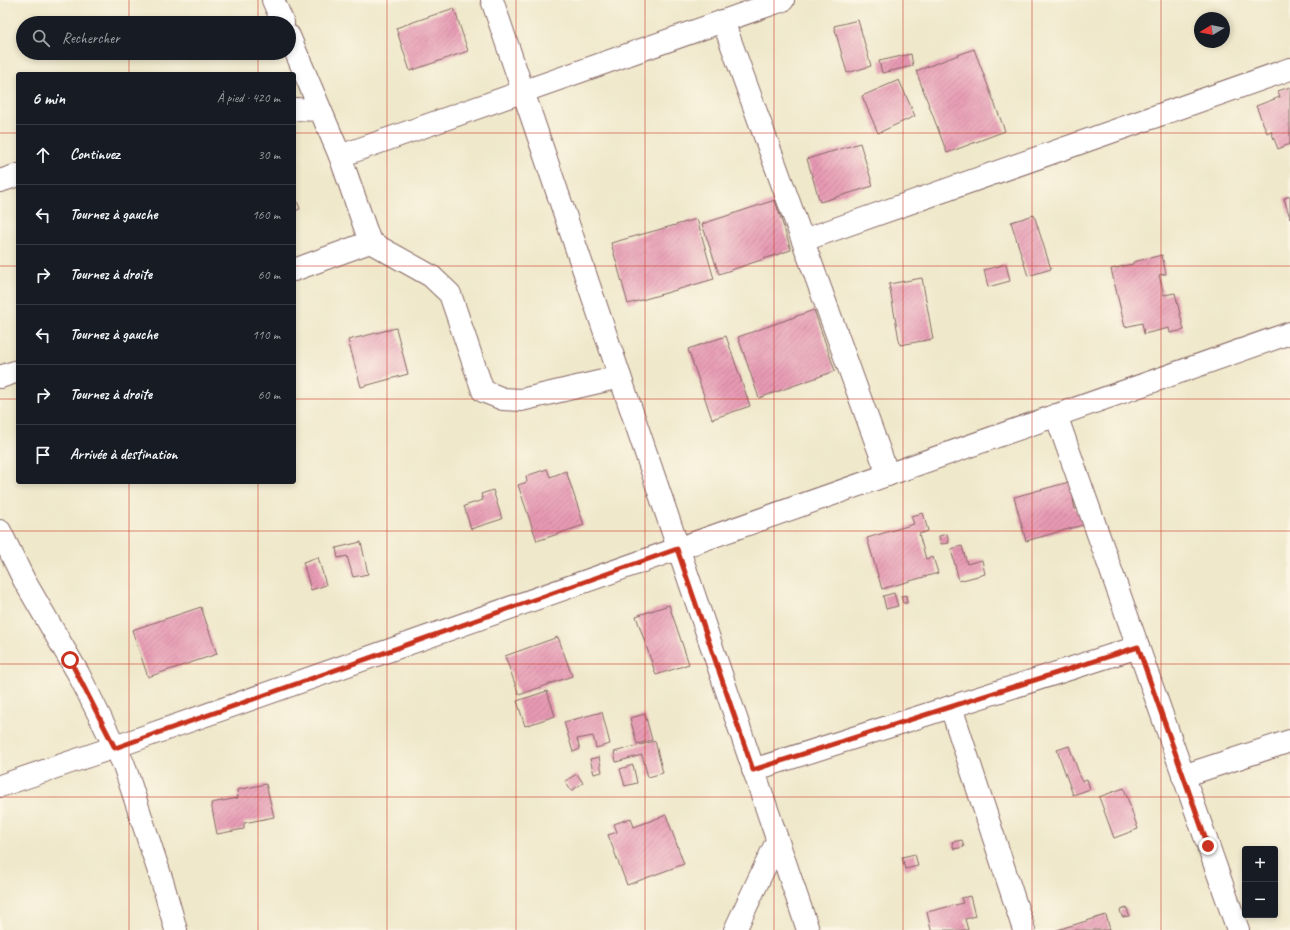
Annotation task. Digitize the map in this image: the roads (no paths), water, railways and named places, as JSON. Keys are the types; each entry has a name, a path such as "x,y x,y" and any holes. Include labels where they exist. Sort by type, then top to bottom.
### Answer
{"street":[{"path":"273,0 280,16"},
{"path":"492,0 620,376 677,549 808,930"},
{"path":"340,156 783,0"},
{"path":"723,21 804,240 888,475"},
{"path":"296,53 340,156 370,242 431,276 450,294 483,391 503,399 521,400 620,376"},
{"path":"804,240 1290,69"},
{"path":"296,109 320,110"},
{"path":"0,181 16,176"},
{"path":"296,269 370,242"},
{"path":"0,786 115,748 1290,333"},
{"path":"0,377 16,372"},
{"path":"1056,415 1238,930"},
{"path":"0,532 24,580 78,673 124,765 163,884 176,930"},
{"path":"753,770 1138,647"},
{"path":"951,707 1024,930"},
{"path":"1183,776 1290,741"},
{"path":"735,930 777,841"}]}
